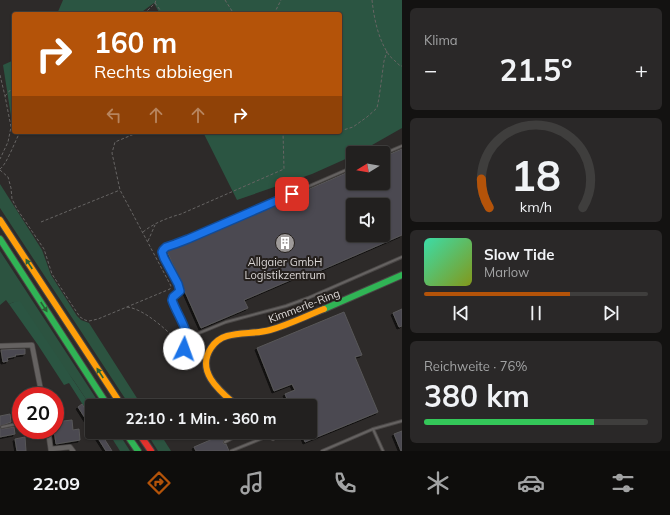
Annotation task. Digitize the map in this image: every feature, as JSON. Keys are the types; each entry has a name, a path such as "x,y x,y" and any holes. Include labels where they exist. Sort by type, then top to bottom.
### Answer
{"main road":[{"path":"0,220 117,399"},
{"path":"0,239 103,399"},
{"name":"Kimmerle-Ring","path":"207,358 214,344 225,336 268,331 336,305 402,275"},
{"path":"207,358 207,371 211,381 230,399"},
{"path":"130,439 138,451"},
{"path":"142,439 150,451"}],"street":[{"path":"0,346 32,345 40,387"},
{"path":"49,439 51,450 70,447 73,451"}],"lane":[{"path":"390,151 402,146"},
{"path":"188,338 172,300 173,297 180,291 178,284 164,258 162,252 163,250 166,247 188,239 346,170"},
{"path":"207,358 191,357 187,353 184,347 188,338 226,322 286,306 308,298 402,257"},
{"path":"322,451 373,429 402,421"},
{"path":"2,427 12,425"},
{"path":"373,429 383,451"},
{"path":"225,442 231,439"},
{"path":"231,451 260,439"}],"path":[{"path":"146,12 156,0"},
{"path":"225,0 233,12"},
{"path":"275,12 281,0"},
{"path":"372,0 374,18 382,40 389,55 400,66 402,66"},
{"path":"155,3 161,12"},
{"path":"342,130 353,127 377,108 384,61 387,51"},
{"path":"0,75 11,127 8,142 0,159"},
{"path":"5,96 12,88"},
{"path":"19,134 6,162 0,170 8,177 12,199 44,249 52,274 80,318 89,321 98,319 170,289 171,286 120,190 112,153 115,142 134,134"},
{"path":"143,232 165,218 181,214 284,169 283,134"},
{"path":"41,222 120,190"},
{"path":"148,241 155,224"},
{"path":"126,307 137,309 150,317 177,340"}],"green space":[{"path":"63,0 402,0 402,128 370,146 346,146 346,159 312,174 237,200 204,134 342,134 342,12 159,12 154,3 142,12 58,12"},
{"path":"12,61 12,119 11,116 3,65"},
{"path":"0,184 42,250 51,275 77,316 81,320 89,323 138,399 125,399 0,208"},
{"path":"0,251 96,399 86,399 14,302 9,304 6,300 0,305"},
{"path":"20,301 86,399 85,408 69,383 64,385 9,304"},
{"path":"112,439 122,439 130,451 120,451"},
{"path":"150,439 163,439 171,451 158,451"}],"building":[{"name":"Allgaier GmbH Logistikzentrum","path":"402,149 402,235 390,240 390,198 346,198 346,242 386,242 303,278 302,275 244,300 248,308 201,328 167,251 346,173 346,190 390,190 390,154"},
{"path":"402,309 402,326 399,327 393,313"},
{"path":"344,312 362,355 355,357 378,412 317,437 317,399 287,399 285,394 295,390 292,384 274,391 257,348"},
{"path":"25,349 25,354 15,355 16,356 7,358 8,361 3,362 1,350"},
{"path":"82,404 85,408 85,418 78,407"},
{"path":"10,414 11,422 0,426 0,416"},
{"path":"72,420 73,430 79,429 80,440 56,444 55,439 64,439 64,421"},
{"path":"12,427 12,435 0,437 0,428"},
{"path":"402,431 402,451 401,451 394,434"},
{"path":"15,439 25,439 26,451 17,451"},
{"path":"98,439 104,439 112,451 106,451"},
{"path":"213,439 224,439 223,443 226,444 229,451 196,451 194,447"},
{"path":"304,439 312,439 305,442"}],"traffic: fast":[{"path":"0,239 103,399"},
{"path":"324,309 402,275"},
{"path":"130,439 138,451"}],"traffic: slow":[{"path":"0,220 117,399"},
{"path":"229,399 212,381 208,373 206,365 207,357 214,344 227,336 277,328 324,309"}],"traffic: jam":[{"path":"143,439 151,451"}],"place":[{"name":"Allgaier GmbH Logistikzentrum","path":"285,243"}],"route":[{"path":"184,349 188,338 172,300 173,297 180,291 178,284 164,258 162,252 163,250 166,247 292,194"}]}
